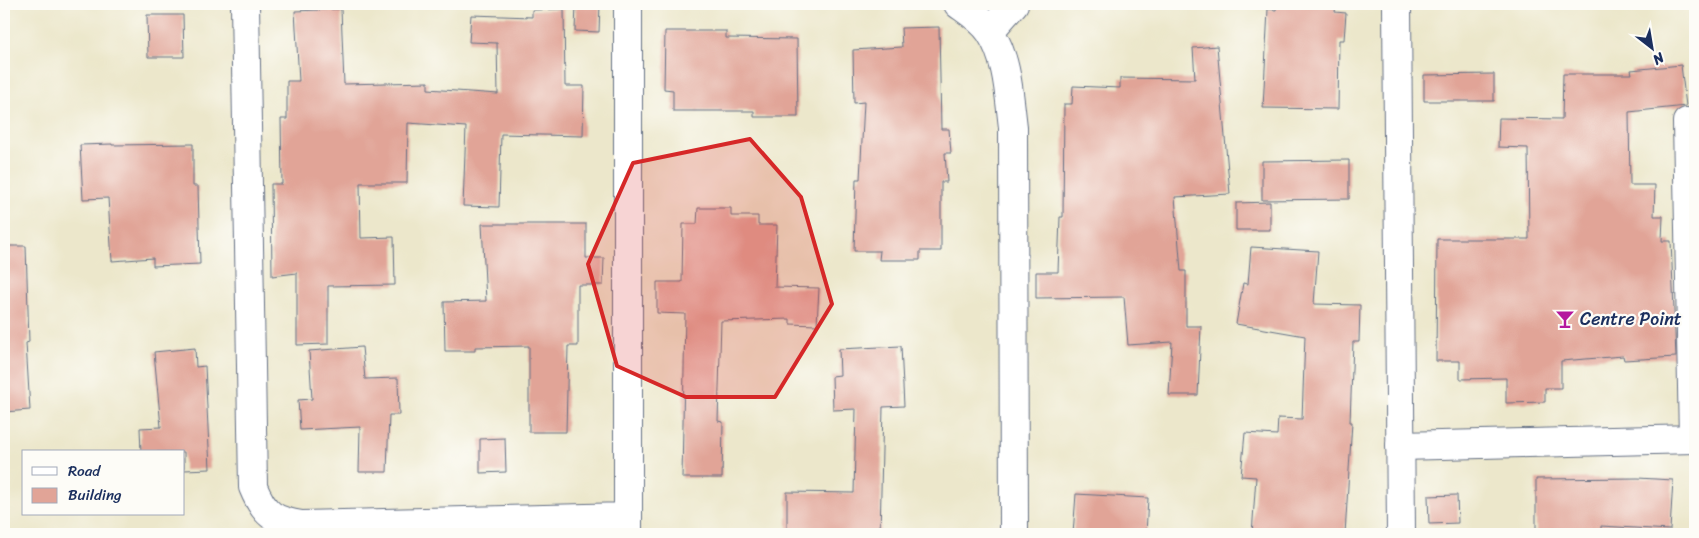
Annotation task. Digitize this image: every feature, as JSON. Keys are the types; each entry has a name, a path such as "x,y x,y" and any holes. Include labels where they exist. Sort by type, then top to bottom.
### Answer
{"street":[{"path":"245,4 253,486 259,502 270,516 285,523 302,525 628,526 628,4 634,4"},
{"path":"958,4 974,15 990,31 998,48 1005,69 1013,127 1014,534"},
{"path":"990,31 1014,4"},
{"path":"1397,4 1401,534"},
{"path":"1400,446 1694,439 1692,255 1687,122"}],"highlighted area":[{"path":"750,139 801,197 832,304 775,397 686,397 617,366 588,264 633,163"}],"building":[{"path":"576,4 600,4 599,32 575,31"},
{"path":"1277,4 1336,4 1335,12 1346,13 1344,40 1339,40 1338,109 1263,108 1268,9 1276,10"},
{"path":"341,9 344,84 428,82 428,89 498,94 497,43 469,42 471,15 532,17 532,10 564,9 565,86 584,86 583,136 501,134 499,207 463,206 466,127 408,123 407,183 360,183 361,238 394,237 395,285 328,286 328,344 297,345 297,273 272,276 271,184 282,184 281,119 287,119 287,81 299,81 295,11"},
{"path":"147,15 183,15 184,57 148,57"},
{"path":"939,27 941,129 949,129 951,153 945,153 947,182 941,182 941,251 920,251 920,260 879,260 880,251 854,251 856,179 860,179 864,102 854,103 853,50 902,47 901,28"},
{"path":"665,31 726,31 726,38 797,39 798,117 754,117 754,111 673,111 673,90 664,89"},
{"path":"1217,46 1230,194 1175,197 1181,271 1186,271 1186,326 1201,326 1198,395 1169,395 1172,342 1128,345 1124,297 1036,298 1036,272 1058,272 1060,217 1063,217 1064,104 1072,104 1073,86 1120,88 1120,78 1195,79 1193,48"},
{"path":"1681,65 1686,106 1629,112 1630,185 1655,185 1654,216 1663,216 1662,241 1671,241 1676,357 1624,360 1623,356 1561,361 1561,388 1545,388 1545,402 1506,403 1506,378 1460,379 1460,361 1436,361 1437,239 1529,239 1528,148 1498,147 1499,118 1562,119 1563,74 1632,74 1631,70"},
{"path":"1494,74 1494,101 1424,101 1424,75"},
{"path":"193,144 193,186 198,186 200,264 153,266 153,258 112,261 108,198 83,199 80,145"},
{"path":"1349,160 1349,199 1262,200 1262,161"},
{"path":"1270,202 1270,230 1236,230 1236,203"},
{"path":"698,208 731,208 731,216 758,216 758,225 777,225 775,287 819,288 817,325 790,324 790,319 721,321 718,421 723,422 722,478 682,478 685,314 657,313 657,282 682,282 683,224 697,224"},
{"path":"482,224 586,224 586,258 604,258 603,285 578,285 578,346 568,346 566,432 529,432 529,346 475,347 475,351 445,351 444,302 486,301"},
{"path":"4,246 26,246 29,342 26,343 30,410 4,412"},
{"path":"1251,247 1318,251 1314,304 1360,305 1359,342 1353,342 1350,422 1352,422 1345,534 1252,534 1256,477 1241,476 1245,433 1277,435 1278,418 1302,419 1305,336 1236,324 1243,283 1248,284"},
{"path":"901,346 904,406 883,407 880,534 787,534 787,492 854,493 856,409 833,410 832,376 840,375 839,349"},
{"path":"362,347 365,379 398,378 399,415 389,415 387,472 359,472 360,427 300,430 298,400 312,399 309,351"},
{"path":"195,348 196,367 205,366 210,469 185,470 185,450 141,450 140,428 161,427 154,352"},
{"path":"505,438 506,472 480,473 480,439"},
{"path":"1638,478 1673,480 1670,530 1601,526 1601,534 1536,534 1536,479"},
{"path":"1076,494 1148,498 1146,534 1073,534"},
{"path":"1457,495 1458,523 1429,524 1428,496"}],"place":[{"name":"Centre Point","path":"1565,319"}]}
